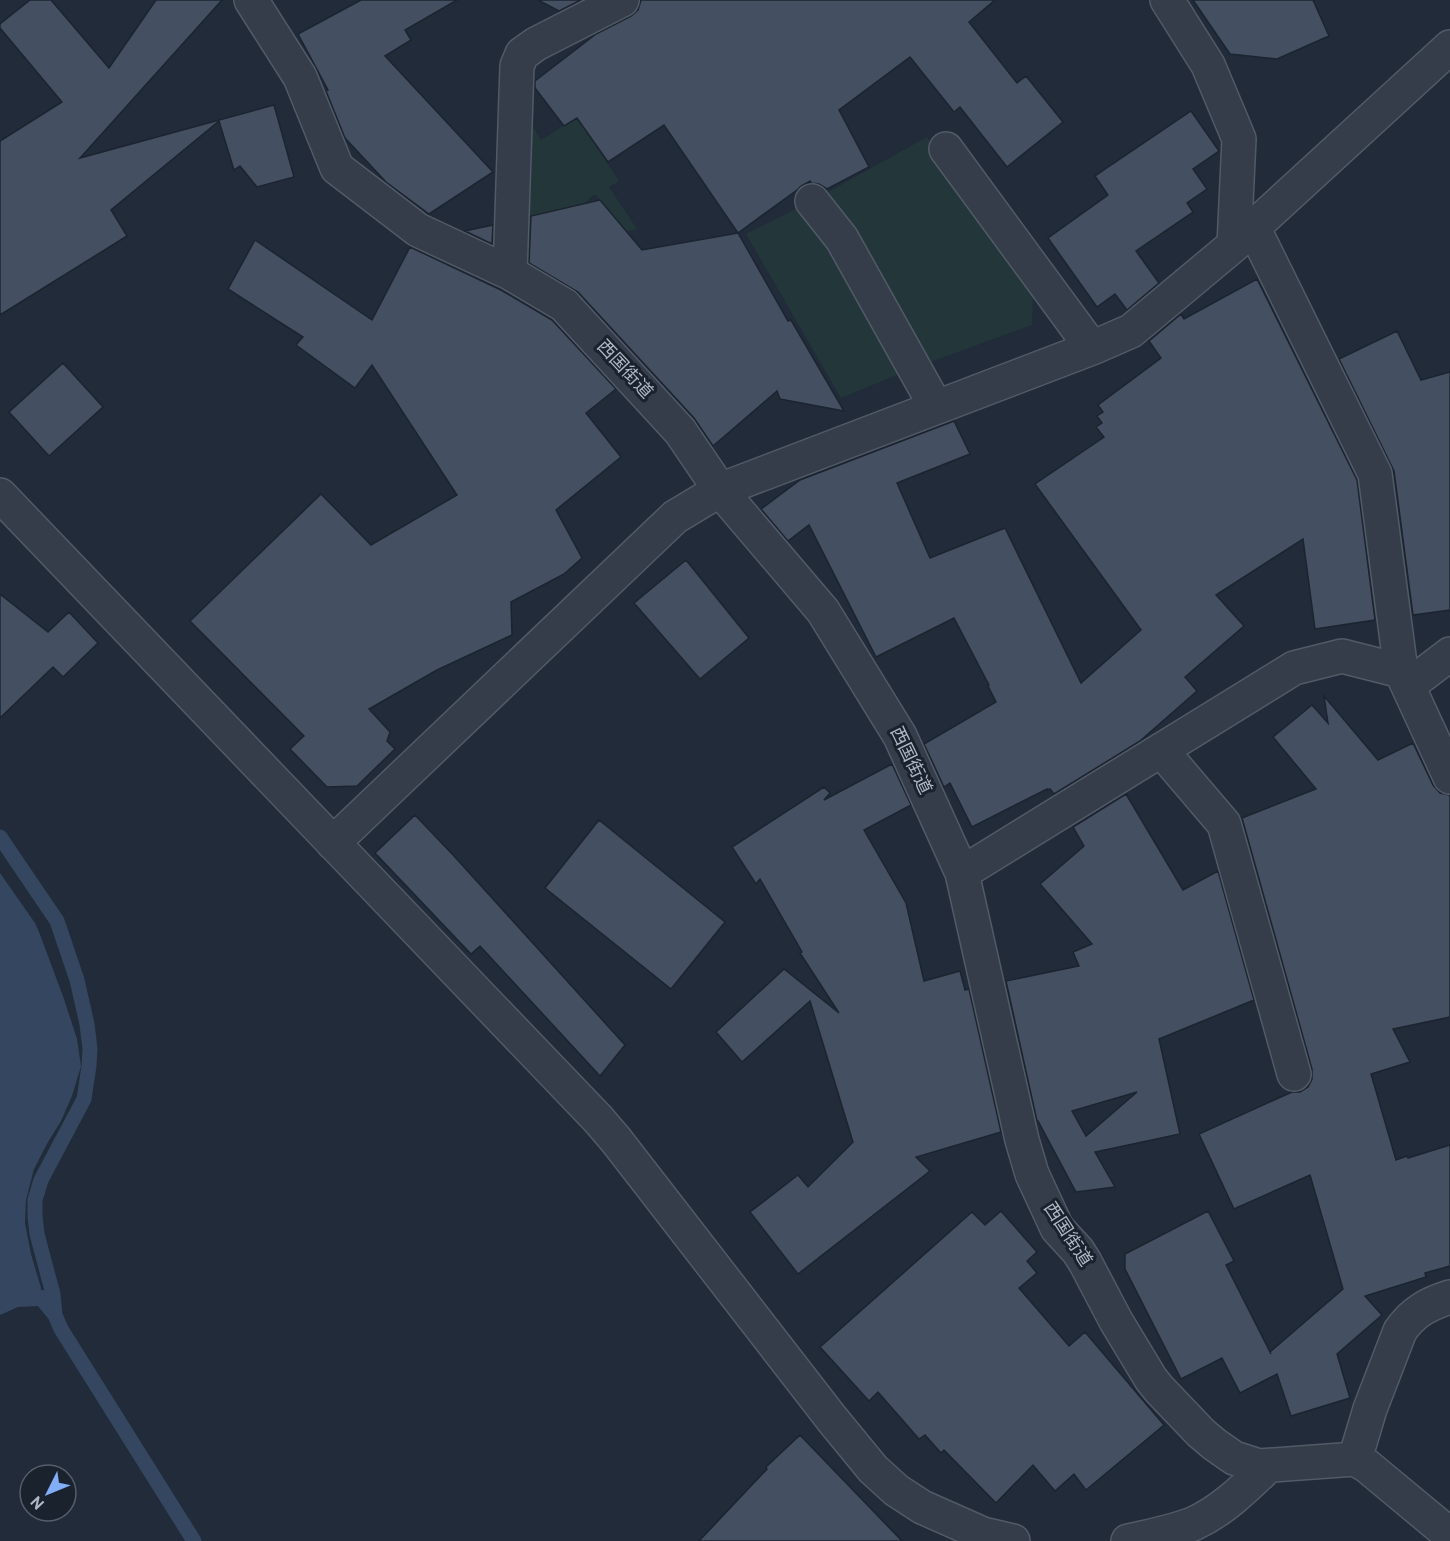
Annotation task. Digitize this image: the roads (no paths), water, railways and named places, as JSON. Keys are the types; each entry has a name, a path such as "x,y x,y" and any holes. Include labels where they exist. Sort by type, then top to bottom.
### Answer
{"street":[{"name":"西国街道","path":"251,0 300,77 337,168 418,230 510,273 564,305 680,431 720,490 823,611 900,736 962,873 1022,1140 1032,1174 1058,1228 1078,1251 1116,1321 1159,1389 1214,1444 1234,1458 1248,1464 1268,1466 1355,1459"},
{"path":"510,273 517,66 522,54 536,44 622,0"},
{"path":"1167,0 1208,65 1239,139 1244,236 1374,474 1405,679 1450,777"},
{"path":"333,843 675,517 720,490 1131,331 1244,236 1450,47"},
{"path":"946,149 1092,348"},
{"path":"812,201 842,239 936,407"},
{"path":"0,495 616,1140 832,1419 873,1468 896,1490 922,1507 983,1534 1013,1541"},
{"path":"962,873 1294,668 1342,656 1405,679 1450,654"},
{"path":"1161,750 1224,824 1294,1074"},
{"path":"1450,1297 1436,1301 1415,1313 1400,1332 1370,1409 1355,1459 1367,1466 1450,1535"},
{"path":"1128,1541 1197,1522 1220,1508 1268,1466"}],"water":[{"path":"0,873 39,932 77,1039 81,1066 61,1121 34,1169 26,1200 25,1223 41,1288 38,1306 18,1307 0,1315"}],"waterway":[{"path":"0,837 57,921 77,980 90,1049 84,1099 41,1180 35,1200 37,1234 53,1294 55,1315 61,1329 194,1541"},
{"path":"40,1297 55,1315"}]}
